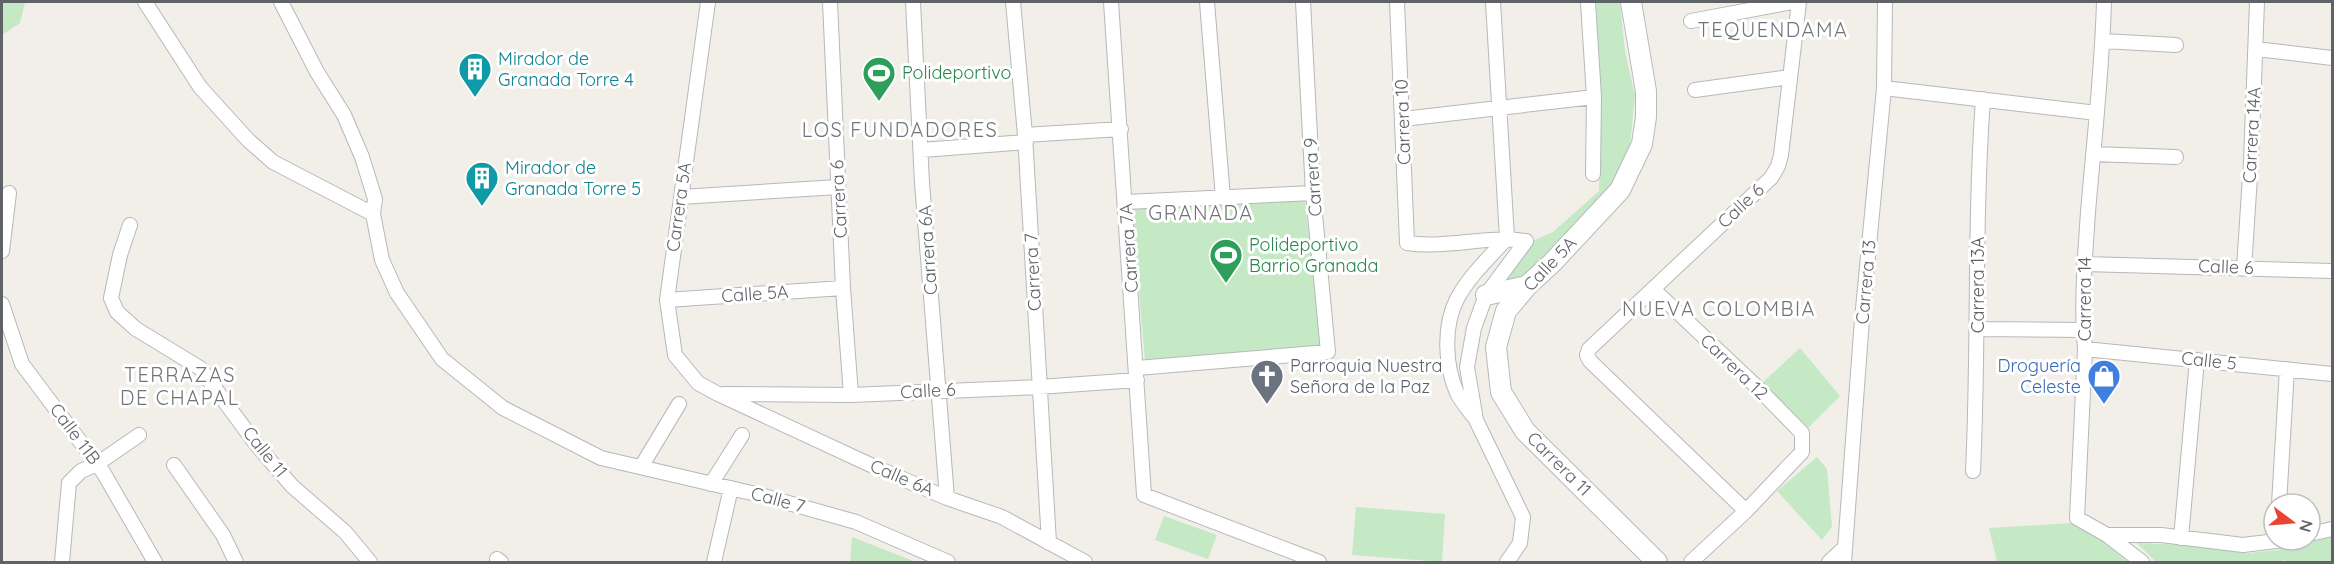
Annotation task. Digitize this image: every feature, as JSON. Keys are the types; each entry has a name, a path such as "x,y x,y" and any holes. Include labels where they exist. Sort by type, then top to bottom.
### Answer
{"street":[{"path":"145,2 200,87 248,140 273,162 373,214"},
{"name":"Calle 7","path":"281,2 317,72 344,115 357,147 375,199 373,214 382,260 397,293 442,359 503,408 601,458 731,488 856,522 948,562"},
{"name":"Carrera 5A","path":"708,2 667,300 675,355 698,383 718,394"},
{"name":"Carrera 6","path":"830,2 843,288 851,395"},
{"name":"Carrera 6A","path":"913,2 922,183 946,498"},
{"name":"Carrera 7","path":"1013,2 1025,139 1049,543"},
{"name":"Carrera 7A","path":"1111,2 1144,495 1319,562"},
{"path":"1207,2 1223,198"},
{"name":"Carrera 9","path":"1303,2 1313,193 1328,352"},
{"name":"Carrera 10","path":"1397,2 1407,243 1427,246 1507,238"},
{"path":"1493,2 1507,238 1477,271 1456,300 1446,334 1450,373 1458,395 1476,420 1523,517 1521,543 1507,562"},
{"path":"1588,2 1594,97 1593,174"},
{"name":"Calle 5A","path":"1496,347 1506,311 1527,286 1552,263 1620,190 1641,144 1646,117 1646,91 1630,2"},
{"path":"1691,21 1792,2"},
{"name":"Calle 6","path":"1746,511 1590,361 1587,355 1589,349 1771,178 1778,166 1781,154 1799,2"},
{"name":"Carrera 13","path":"1844,555 1862,319 1884,88 1886,2"},
{"name":"Carrera 14","path":"2104,2 2103,41 2084,264 2085,349 2077,518 2107,535 2142,562"},
{"name":"Carrera 14A","path":"2244,267 2257,49 2257,2"},
{"path":"2103,41 2176,45"},
{"path":"2257,49 2332,58"},
{"path":"1695,90 1790,77"},
{"path":"1884,88 2097,113"},
{"path":"1403,119 1594,97"},
{"name":"Carrera 13A","path":"1973,471 1978,328 1978,207 1983,99"},
{"path":"922,150 1121,129"},
{"path":"2093,154 2176,157"},
{"path":"681,197 838,187"},
{"path":"2,251 9,193"},
{"path":"1126,202 1313,193"},
{"name":"Calle 11","path":"130,225 120,255 111,298 117,312 136,329 200,369 256,444 292,486 345,532 370,562"},
{"path":"1476,420 1467,368 1474,328 1486,295 1526,241 1507,238"},
{"name":"Calle 6","path":"2084,264 2332,271"},
{"path":"1486,295 1527,286"},
{"name":"Calle 5A","path":"667,300 843,288"},
{"name":"Carrera 12","path":"1653,289 1757,387 1802,433 1802,452 1746,511"},
{"name":"Calle 11B","path":"2,304 22,364 97,464 154,562"},
{"path":"1978,328 2083,330"},
{"name":"Carrera 11","path":"1496,347 1501,392 1525,431 1657,562"},
{"name":"Calle 5","path":"2085,349 2332,374"},
{"name":"Calle 6","path":"718,394 851,395 1039,387 1328,352"},
{"path":"2181,538 2197,360"},
{"path":"2280,492 2287,369"},
{"name":"Calle 6A","path":"718,394 946,498 1002,517 1085,562"},
{"path":"641,467 679,404"},
{"path":"62,562 69,483 81,471 97,464 139,435"},
{"path":"711,484 742,435"},
{"path":"174,465 223,535 236,562"},
{"path":"714,562 731,488"},
{"path":"1691,562 1746,511"},
{"path":"2107,535 2161,535 2243,545 2262,542"},
{"path":"1829,562 1844,555"}],"green space":[{"path":"2,2 25,2 20,23 2,35"},
{"path":"1596,2 1620,2 1625,52 1635,95 1630,146 1615,184 1523,282 1492,290 1530,242 1553,232 1599,191 1601,119"},
{"name":"Polideportivo Barrio Granada","path":"1305,201 1322,359 1146,372 1132,209"},
{"path":"1800,348 1840,396 1806,430 1761,384"},
{"path":"1817,457 1827,469 1832,527 1822,540 1777,491"},
{"path":"1356,507 1445,514 1442,562 1352,555"},
{"path":"1164,516 1217,535 1208,559 1155,540"},
{"path":"2071,523 2104,542 2128,562 1997,562 1989,528"},
{"path":"852,537 916,562 850,562"},
{"path":"2332,537 2332,562 2287,562 2284,560 2281,562 2156,562 2137,543 2185,545 2249,553 2322,552 2322,539"}],"place":[{"name":"Mirador de Granada Torre 4","path":"475,98"},
{"name":"Polideportivo","path":"879,102"},
{"name":"Mirador de Granada Torre 5","path":"482,207"},
{"name":"Polideportivo Barrio Granada","path":"1226,284"},
{"name":"Parroquia Nuestra Señora de la Paz","path":"1267,405"},
{"name":"Droguería Celeste","path":"2104,405"}],"district":[{"name":"TEQUENDAMA","path":"1773,30"},
{"name":"LOS FUNDADORES","path":"900,130"},
{"name":"GRANADA","path":"1201,213"},
{"name":"NUEVA COLOMBIA","path":"1719,309"},
{"name":"TERRAZAS DE CHAPAL","path":"180,386"}]}
